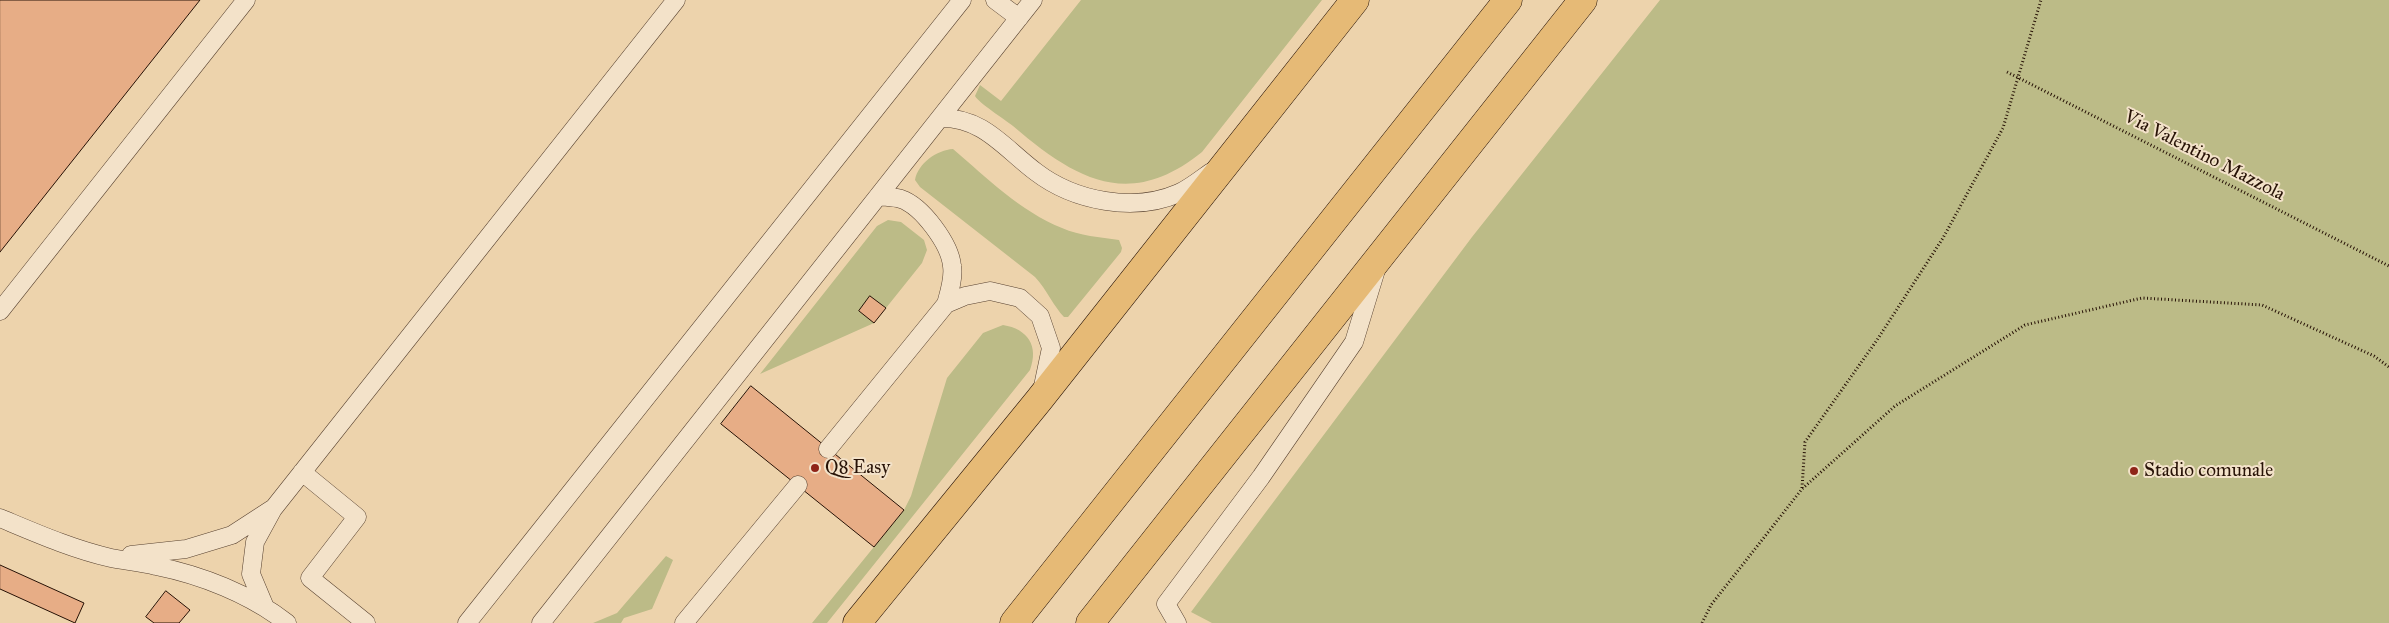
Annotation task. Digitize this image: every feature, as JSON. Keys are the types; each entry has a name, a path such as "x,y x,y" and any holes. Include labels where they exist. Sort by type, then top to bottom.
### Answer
{"highway":[{"path":"857,623 1039,400 1355,0"},
{"path":"1014,623 1508,0"},
{"path":"1090,623 1583,0"}],"lane":[{"path":"0,311 246,0"},
{"path":"264,606 251,574 255,542 273,509 676,0"},
{"path":"467,623 962,0"},
{"path":"995,0 1018,18"},
{"path":"541,623 1033,0"},
{"path":"940,118 957,118 982,127 1038,174 1085,198 1133,205 1179,193 1226,162"},
{"path":"828,449 946,304 951,288 952,266 944,240 922,214 902,199 878,196"},
{"path":"1177,623 1166,604 1261,477 1354,342 1380,258"},
{"path":"946,304 965,296 990,291 1020,298 1040,316 1052,348 1039,400"},
{"path":"302,472 357,517 310,578 366,623"},
{"path":"684,623 798,485"},
{"path":"110,558 195,546 232,535 273,509"},
{"path":"0,518 59,542 110,558 157,566 212,582 264,606 287,623"}],"path":[{"path":"1802,489 1805,442 1877,340 1944,238 2003,128 2041,0"},
{"name":"Via Valentino Mazzola","path":"2007,72 2389,266"},
{"path":"1702,623 1711,605 1802,489 1895,406 2024,325 2142,298 2262,305 2374,356 2389,368"}],"shaded area":[{"path":"1081,0 1322,0 1202,152 1175,170 1150,180 1126,184 1103,181 1081,173 1058,161 986,107 975,96 980,85 1001,101"},
{"path":"1660,0 2389,0 2389,623 1212,623 1191,612 1472,237"},
{"path":"953,149 1032,213 1076,233 1119,240 1122,248 1121,252 1068,317 1064,317 1060,313 1035,277 920,187 915,180 920,168 929,158"},
{"path":"888,220 901,222 924,240 927,250 922,263 874,323 760,374 877,226"},
{"path":"1003,325 1019,330 1029,340 1033,353 1030,370 827,623 812,623 904,510 911,496 947,378 983,333"},
{"path":"666,556 673,560 652,609 624,618 621,623 593,623 617,613"}],"building":[{"path":"0,0 200,0 0,252"},
{"path":"870,296 886,308 874,323 859,311"},
{"path":"751,386 904,510 874,547 721,424"},
{"path":"0,565 84,603 75,623 0,589"},
{"path":"166,591 190,610 179,623 154,623 146,617"}],"place":[{"name":"Q8 Easy","path":"815,468"},
{"name":"Stadio comunale","path":"2134,471"}]}
